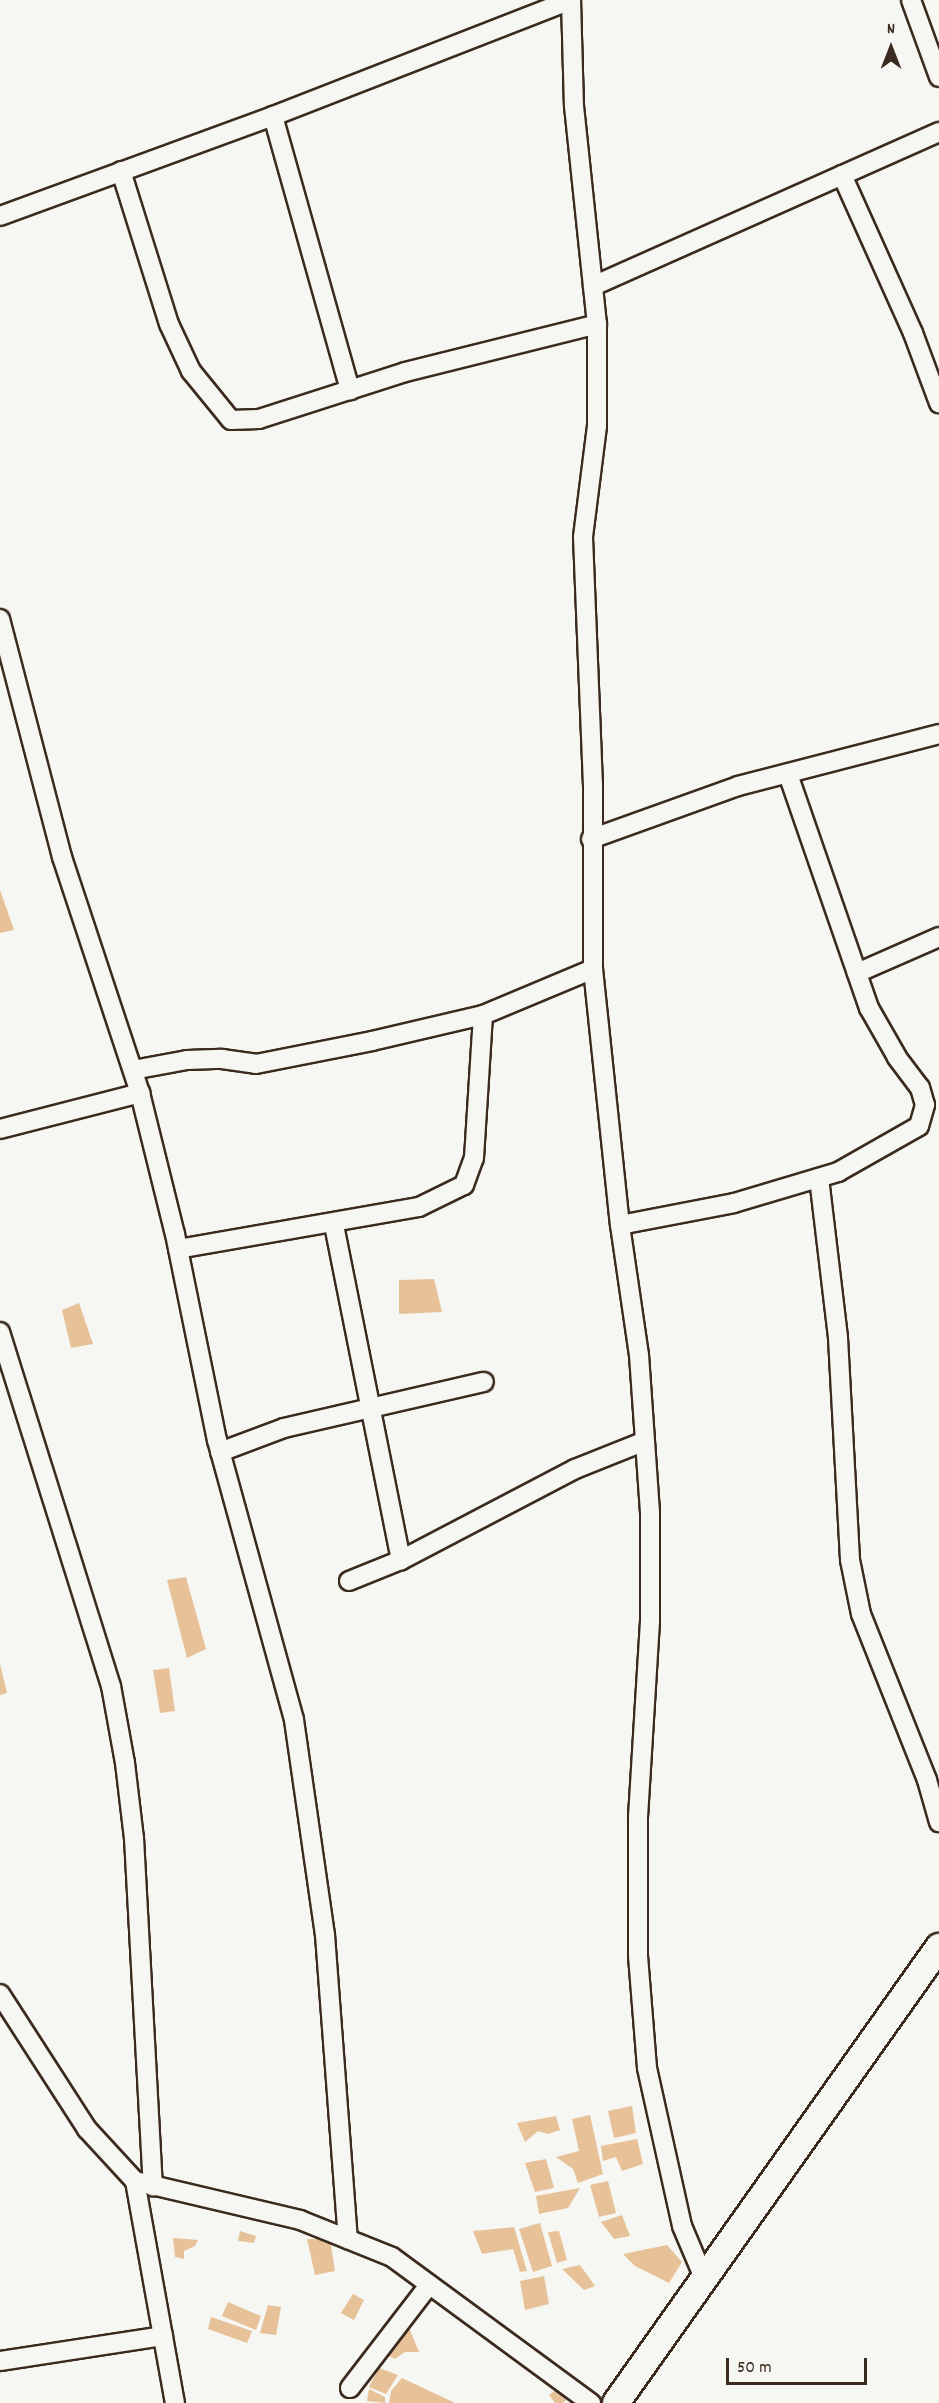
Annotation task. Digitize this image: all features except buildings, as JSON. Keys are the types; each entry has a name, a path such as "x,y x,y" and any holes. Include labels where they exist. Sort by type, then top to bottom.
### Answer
{"street":[{"path":"0,216 273,116 571,0 574,106 597,324 597,426 583,537 593,785 591,839 593,969 620,1226 639,1355 643,1442 650,1513 650,1621 638,1819 638,1956 647,2068 682,2226 704,2278"},
{"path":"911,0 939,77"},
{"path":"273,116 350,390"},
{"path":"593,286 939,132"},
{"path":"121,171 169,324 191,370 231,420 259,419 350,390 597,324"},
{"path":"842,175 913,333 939,403"},
{"path":"0,619 62,857 140,1093 178,1249 220,1452 294,1720 325,1935 348,2239"},
{"path":"591,839 738,786 939,734"},
{"path":"620,1226 734,1203 819,1178 896,1142 919,1126 926,1105 920,1088 897,1058 869,1008 788,774"},
{"path":"857,974 939,937"},
{"path":"133,1070 186,1060 222,1059 256,1064 483,1015 593,969"},
{"path":"178,1249 334,1225 419,1207 464,1185 474,1158 483,1015"},
{"path":"0,1129 140,1093"},
{"path":"819,1178 838,1338 850,1560 861,1614 927,1780 939,1822"},
{"path":"334,1225 400,1560"},
{"path":"0,1332 111,1686 125,1763 134,1838 144,2183 163,2336 175,2403"},
{"path":"220,1452 284,1428 368,1406 484,1382"},
{"path":"349,1581 400,1560 575,1469 643,1442"},
{"path":"616,2403 938,1951"},
{"path":"0,1994 87,2129 144,2183 300,2220 392,2257 591,2403"},
{"path":"350,2388 429,2285"},
{"path":"0,2361 163,2336"}]}
